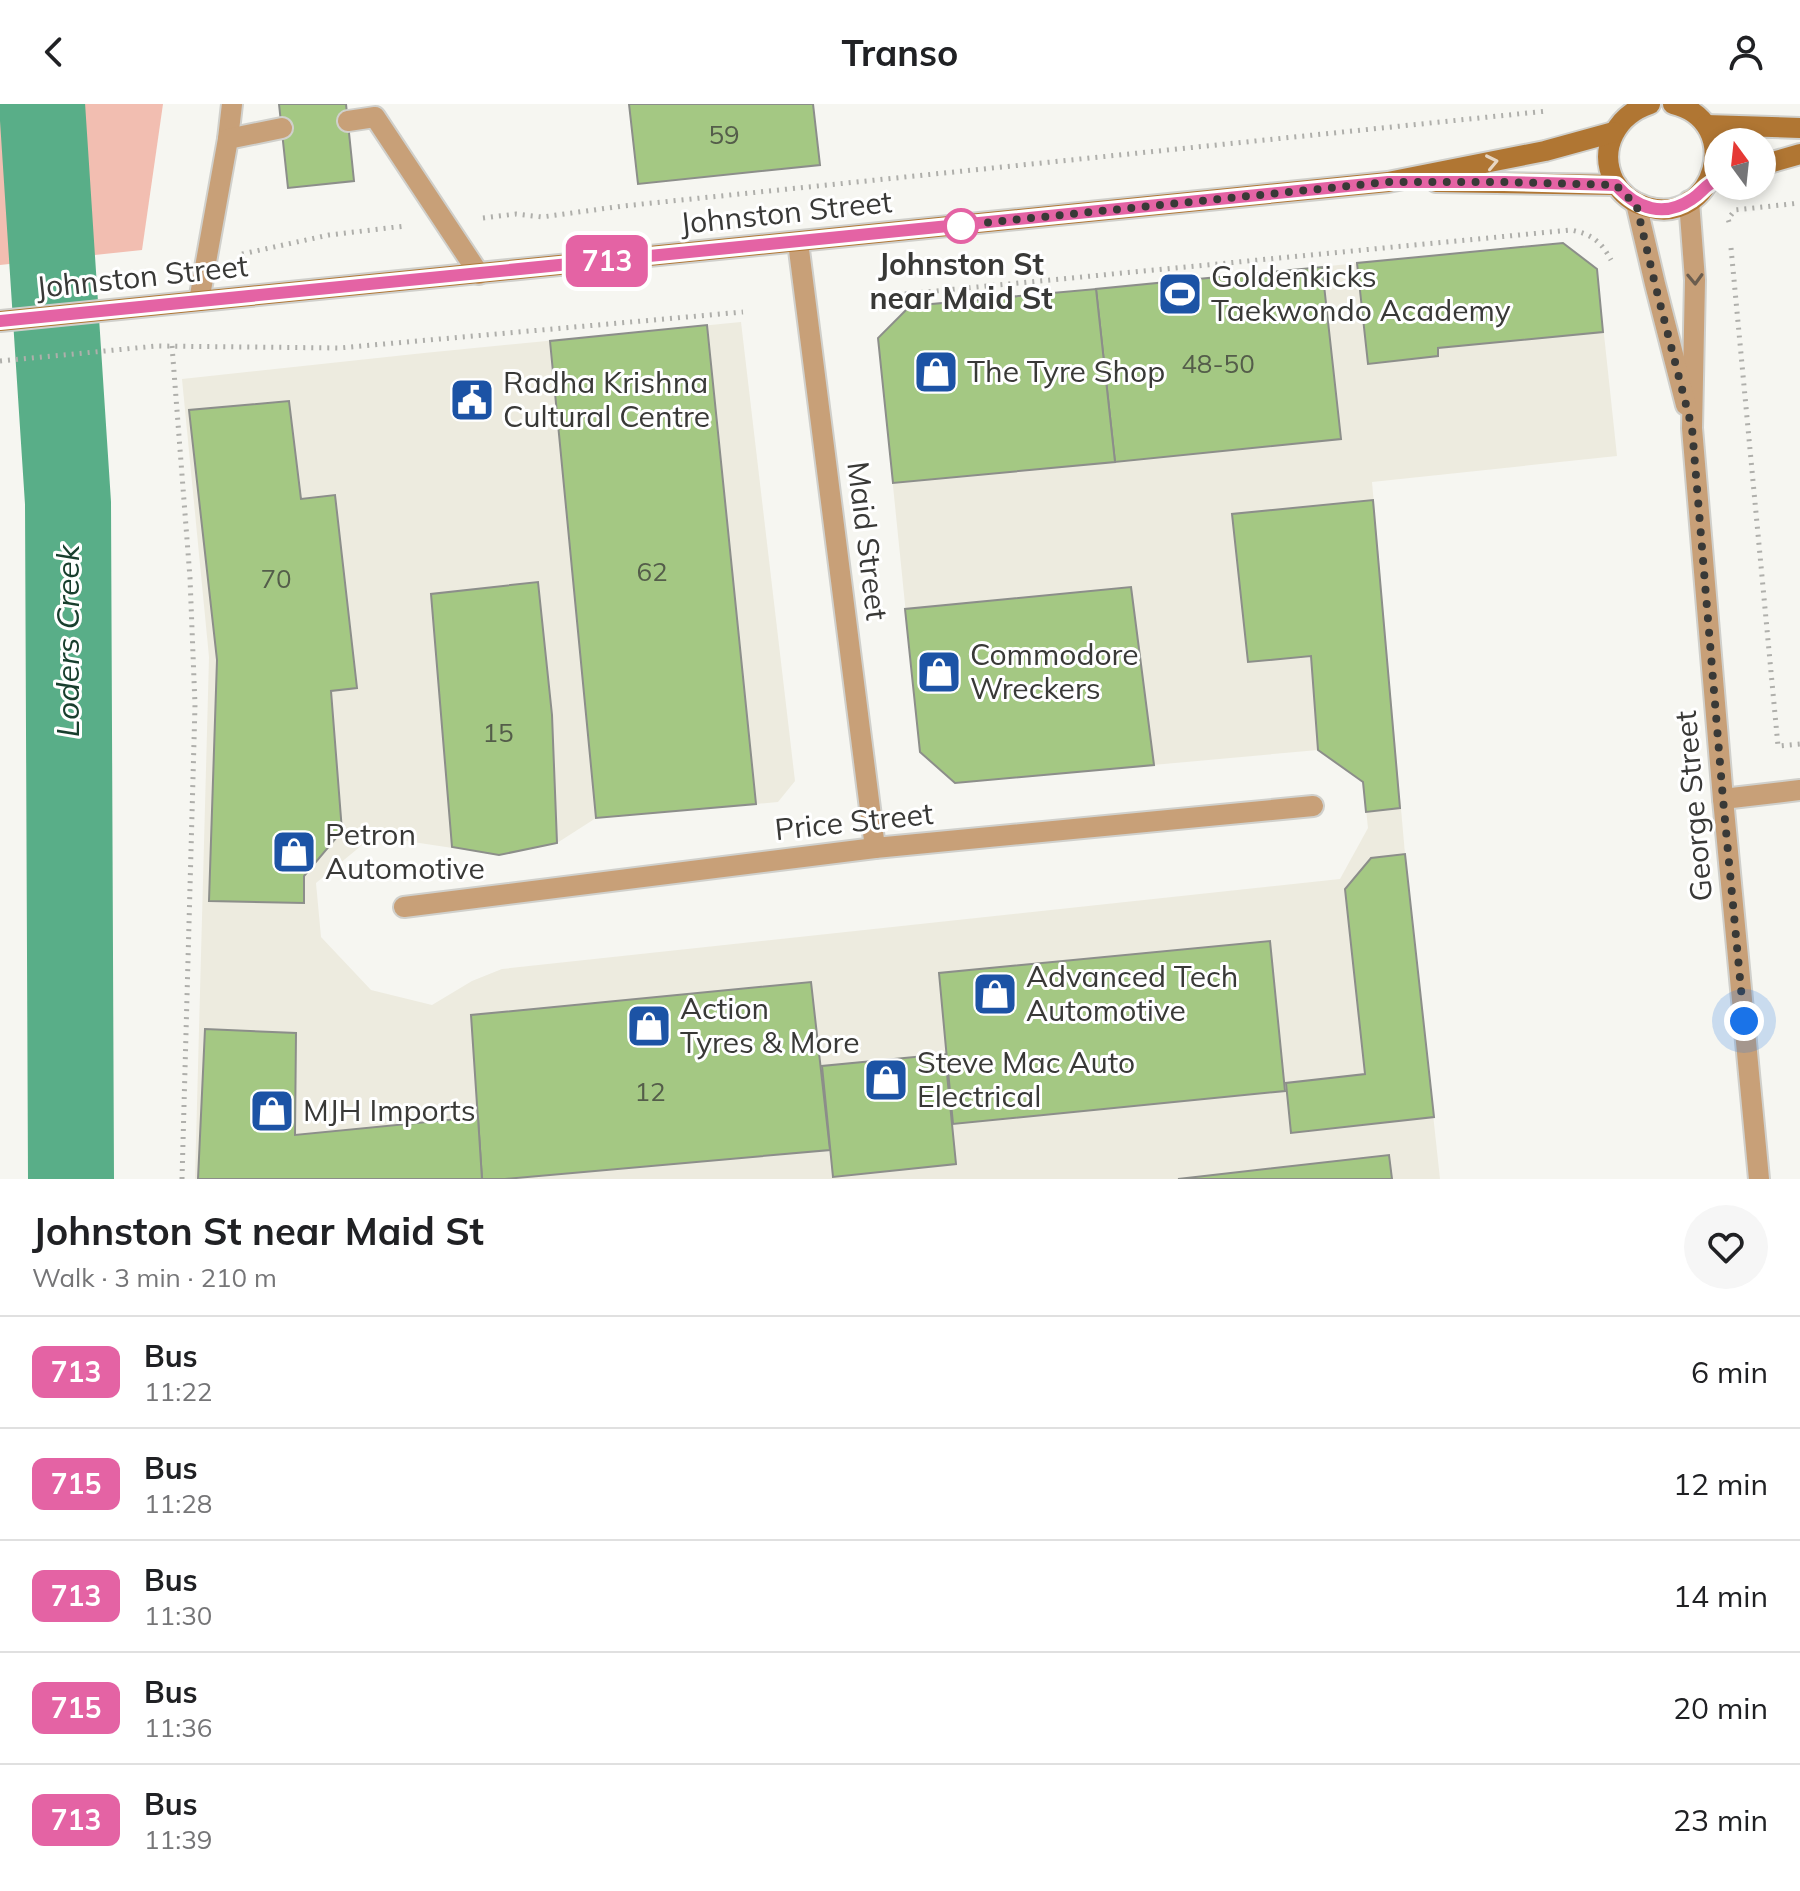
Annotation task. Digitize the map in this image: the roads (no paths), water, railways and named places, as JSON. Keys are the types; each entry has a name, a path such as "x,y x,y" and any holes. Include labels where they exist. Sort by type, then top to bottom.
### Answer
{"street":[{"path":"199,301 232,104"},
{"name":"Johnston Street","path":"0,321 1388,182 1545,151 1650,104"},
{"path":"1673,104 1696,114 1800,128"},
{"path":"348,121 375,117 479,274"},
{"path":"1621,118 1609,145 1608,159 1616,185 1626,196 1649,208 1663,209 1677,207 1704,190"},
{"path":"228,139 282,128"},
{"path":"1776,161 1800,154"},
{"name":"Johnston Street","path":"1388,182 1616,185"},
{"name":"George Street","path":"1689,201 1695,280 1692,428 1759,1179"},
{"name":"George Street","path":"1636,203 1692,428"},
{"name":"Maid Street","path":"798,242 875,848"},
{"path":"1723,799 1800,790"},
{"name":"Price Street","path":"404,907 875,848 1313,806"}],"waterway":[{"name":"Loders Creek","path":"42,104 68,503 71,1179"}],"place":[{"name":"Johnston St near Maid St","path":"961,226"},
{"name":"Goldenkicks Taekwondo Academy","path":"1180,294"},
{"name":"The Tyre Shop","path":"936,372"},
{"name":"Radha Krishna Cultural Centre","path":"472,400"},
{"name":"Commodore Wreckers","path":"939,672"},
{"name":"Petron Automotive","path":"294,852"},
{"name":"Advanced Tech Automotive","path":"995,994"},
{"name":"Action Tyres & More","path":"649,1026"},
{"name":"Steve Mac Auto Electrical","path":"886,1080"},
{"name":"MJH Imports","path":"272,1111"}]}
